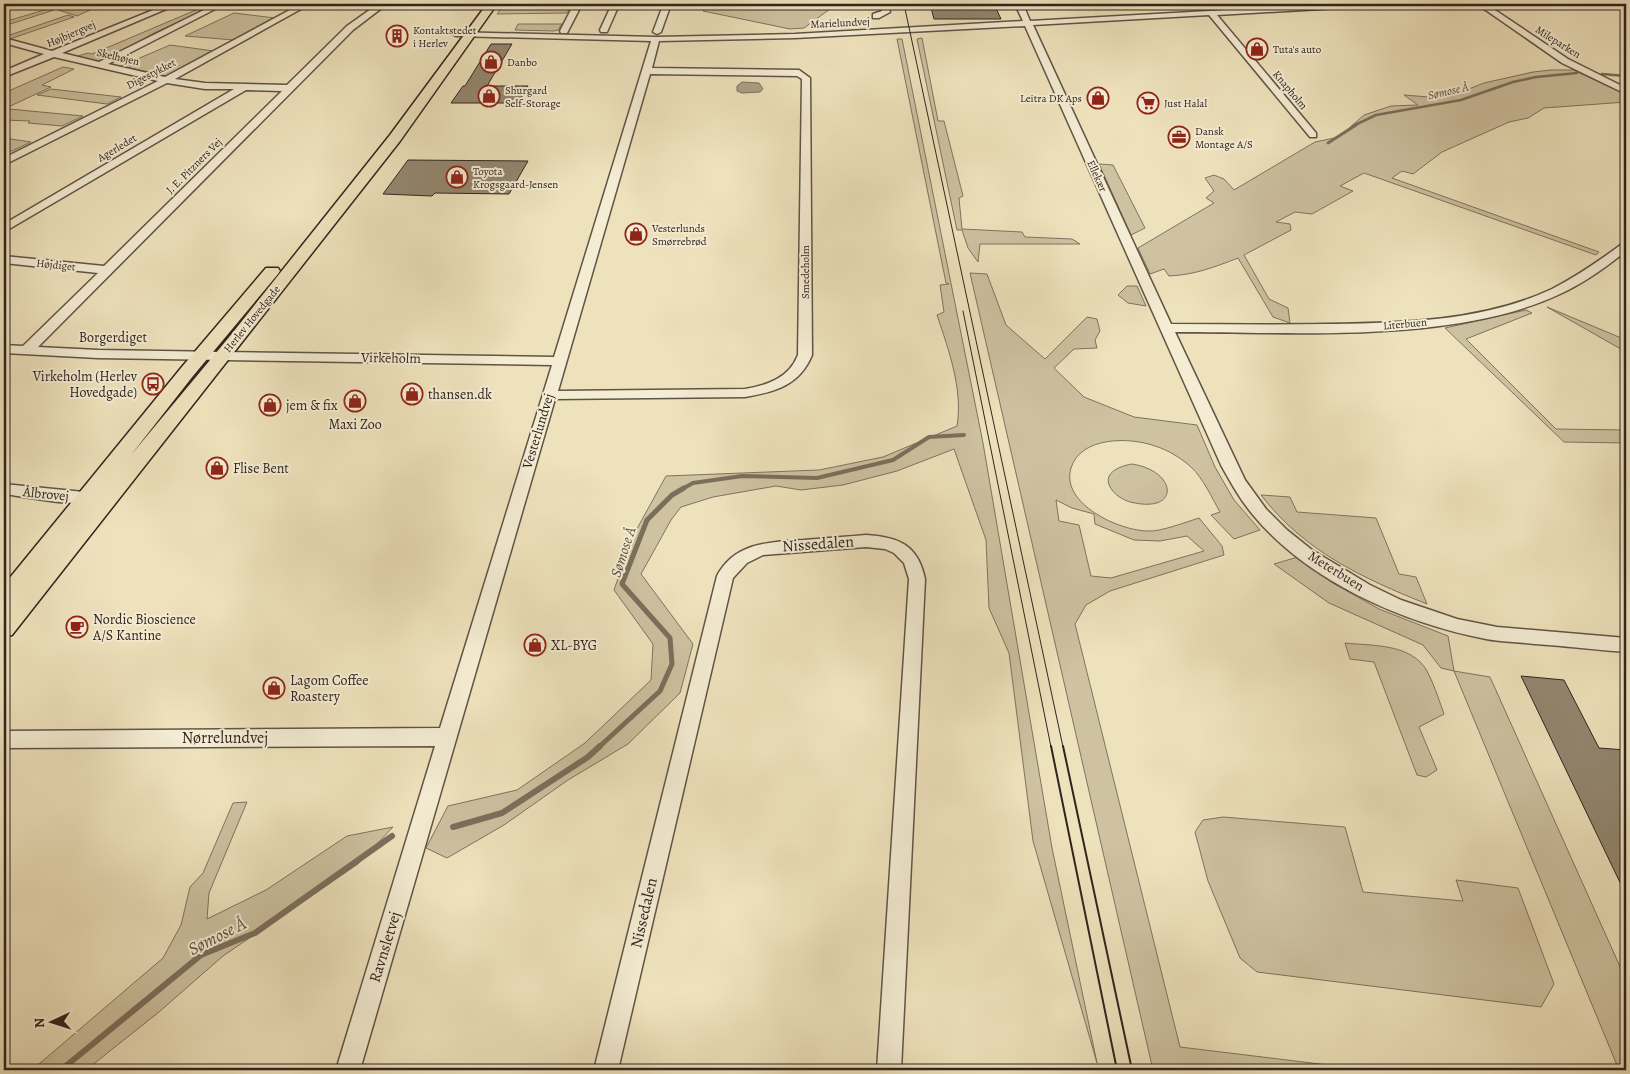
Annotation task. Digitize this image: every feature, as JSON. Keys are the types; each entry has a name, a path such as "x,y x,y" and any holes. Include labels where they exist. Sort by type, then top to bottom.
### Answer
{"main road":[{"name":"Herlev Hovedgade","path":"4,628 391,143 480,4"},
{"name":"Herlev Hovedgade","path":"4,601 202,354 388,131 464,28 492,4"}],"street":[{"name":"Højbjergvej","path":"4,74 174,4"},
{"path":"99,65 221,4"},
{"name":"Digestykket","path":"4,162 166,80 306,4"},
{"name":"J. E. Pitzners Vej","path":"26,351 350,28 383,4"},
{"path":"564,31 578,4"},
{"path":"604,30 616,4 666,5"},
{"path":"876,16 886,12 884,4"},
{"name":"Ellekær","path":"1019,4 1166,328"},
{"name":"Marielundvej","path":"464,28 656,36 795,36 1373,4"},
{"name":"Mileparken","path":"1481,4 1556,56 1626,91"},
{"name":"Vesterlundvej","path":"423,823 666,5"},
{"name":"Knapholm","path":"1211,13 1313,135"},
{"name":"Skelhøjen","path":"4,40 54,54 166,80 205,86 289,88"},
{"name":"Smedeholm","path":"549,395 754,392 780,384 794,376 802,366 805,355 806,78 799,73 646,71"},
{"name":"Agerledet","path":"4,229 243,88"},
{"name":"Literbuen","path":"1166,328 1372,327 1461,318 1504,309 1541,298 1579,281 1605,265 1626,246"},
{"name":"Højdiget","path":"4,259 108,270"},
{"name":"Meterbuen","path":"1166,328 1229,466 1241,488 1261,514 1286,538 1313,559 1344,579 1378,596 1415,612 1454,624 1486,632 1626,645"},
{"name":"Borgerdiget","path":"4,349 98,354 223,355"},
{"name":"Virkeholm","path":"223,355 559,360"},
{"name":"Ålbrovej","path":"4,489 70,497 88,497"},
{"name":"Nissedalen","path":"606,1070 725,576 733,564 746,554 762,549 866,540 882,542 898,548 909,556 916,567 917,579 890,1070"},
{"name":"Nørrelundvej","path":"4,739 447,737"},
{"name":"Ravnsletvej","path":"348,1070 423,823"}],"shaded area":[{"path":"103,4 77,16 52,8 54,10 4,26 4,22 51,8 41,5"},
{"path":"210,4 217,4 156,32 100,62 78,56 88,53 92,54"},
{"path":"537,4 572,4 567,13 497,14 502,7 533,8"},
{"path":"710,4 794,4 830,9 804,28 790,29 703,11"},
{"path":"234,13 275,18 234,40 185,36"},
{"path":"68,15 74,17 10,39 4,37"},
{"path":"518,24 562,24 558,30 554,31 515,30"},
{"path":"922,38 938,121 944,121 963,196 959,198 962,229 1022,232 1025,237 1072,239 1080,244 980,244 978,262 968,248 962,230 957,230 917,39"},
{"path":"897,39 902,39 983,443 1052,848 1097,1063 1033,841 1009,653 989,608 986,540 954,449 897,471 843,485 801,490 776,486 713,497 681,507 671,520 641,574 693,644 680,693 628,744 568,780 504,825 447,858 426,848 448,806 517,790 585,743 651,680 653,644 614,590 633,536 666,476 819,470 883,457 957,426 958,398 954,370 937,315 944,312 940,285 949,284 946,283"},
{"path":"170,45 214,51 167,76 121,66"},
{"path":"63,67 74,69 42,85 51,87 4,109 4,93"},
{"path":"1551,70 1573,70 1626,94 1626,97 1620,98 1626,102 1544,108 1528,118 1509,122 1442,152 1413,174 1402,171 1392,178 1599,252 1596,255 1364,173 1340,186 1353,191 1312,214 1295,212 1276,222 1290,224 1291,230 1244,255 1269,299 1288,308 1290,323 1273,317 1238,258 1187,274 1169,276 1164,269 1150,274 1138,248 1214,203 1206,198 1214,191 1205,178 1214,175 1224,179 1234,190 1315,142 1339,137 1364,115 1391,106 1418,105 1404,95 1451,96 1484,83"},
{"path":"742,82 759,83 763,89 760,92 742,93 737,91 737,86"},
{"path":"51,89 121,97 107,104 37,95"},
{"path":"9,109 83,116 62,126 28,123 30,121 4,120 4,111"},
{"path":"4,138 31,142 12,151 4,151"},
{"path":"1099,164 1113,165 1145,228 1131,235"},
{"path":"970,273 987,274 1006,325 1045,359 1087,317 1097,319 1100,331 1095,340 1097,348 1074,349 1054,368 1084,397 1134,417 1197,425 1215,467 1234,500 1260,530 1234,539 1211,515 1220,512 1199,477 1187,464 1165,450 1145,443 1120,441 1095,445 1085,450 1076,457 1071,468 1070,481 1074,493 1083,504 1108,521 1136,530 1153,531 1199,518 1222,546 1224,555 1110,591 1086,605 1075,624 1180,1047 1369,1070 1153,1070","holes":["1056,500 1072,508 1094,514 1095,524 1134,540 1160,541 1187,536 1204,551 1111,578 1091,576 1079,525 1059,521"]},
{"path":"1127,286 1137,286 1146,306 1128,303 1118,295"},
{"path":"1547,307 1626,340 1626,352"},
{"path":"1526,310 1532,313 1466,339 1556,429 1626,430 1626,443 1564,442 1445,328"},
{"path":"1132,464 1147,468 1158,474 1165,482 1166,496 1160,502 1150,504 1132,502 1114,493 1109,484 1108,479 1110,475 1117,469"},
{"path":"1261,495 1290,497 1297,512 1376,518 1399,574 1416,577 1427,604 1380,584 1336,561 1296,532"},
{"path":"1298,557 1331,582 1379,609 1448,636 1454,671 1441,668 1423,645 1329,603 1274,564"},
{"path":"1345,643 1379,646 1401,651 1411,655 1427,671 1444,714 1419,727 1437,770 1426,777 1417,775 1374,662 1350,659"},
{"path":"1454,671 1490,677 1626,980 1626,1070 1619,1070"},
{"path":"247,802 209,893 207,919 266,890 347,836 393,827 358,864 223,956 159,1012 86,1070 32,1070 163,958 181,925 190,887 203,873 233,803"},
{"path":"1223,817 1345,827 1363,892 1463,901 1456,880 1518,888 1554,984 1541,1007 1257,972 1240,958 1208,881 1195,832 1203,820"}],"building":[{"path":"930,4 994,4 1001,19 934,19"},
{"path":"491,44 512,44 487,86 528,86 518,103 451,103 463,86 465,86"},
{"name":"Toyota Krogsgaard-Jensen","path":"408,160 528,161 509,194 435,193 432,196 383,194"},
{"path":"1521,676 1564,680 1599,748 1626,750 1626,895"}],"waterway":[{"name":"Sømose Å","path":"1353,126 1376,115 1461,100 1513,82 1536,77 1577,73"},
{"name":"Sømose Å","path":"1602,74 1626,76"},
{"name":"Sømose Å","path":"1328,143 1356,125"},
{"name":"Sømose Å","path":"682,489 693,483 742,476 817,478 893,460 929,437 964,435"},
{"name":"Sømose Å","path":"599,747 660,691 672,664 670,638 622,584 647,520 672,495 684,488"},
{"name":"Sømose Å","path":"453,827 502,813 588,757 600,746"},
{"name":"Sømose Å","path":"61,1070 201,955 255,933 392,836"}],"tram line":[{"path":"904,4 1063,747"},
{"path":"963,311 1051,747"},
{"path":"1051,746 1117,1070"},
{"path":"1063,746 1132,1070"}],"place":[{"name":"Kontaktstedet i Herlev","path":"397,36"},
{"name":"Tuta's auto","path":"1257,49"},
{"name":"Danbo","path":"491,62"},
{"name":"Shurgard Self-Storage","path":"489,96"},
{"name":"Leitra DK Aps","path":"1098,98"},
{"name":"Just Halal","path":"1148,103"},
{"name":"Dansk Montage A/S","path":"1179,137"},
{"name":"Toyota Krogsgaard-Jensen","path":"457,177"},
{"name":"Vesterlunds Smørrebrød","path":"636,234"},
{"name":"Virkeholm (Herlev Hovedgade)","path":"153,384"},
{"name":"thansen.dk","path":"412,394"},
{"name":"Maxi Zoo","path":"355,401"},
{"name":"jem & fix","path":"270,405"},
{"name":"Flise Bent","path":"217,468"},
{"name":"Nordic Bioscience A/S Kantine","path":"77,627"},
{"name":"XL-BYG","path":"535,645"},
{"name":"Lagom Coffee Roastery","path":"274,688"}]}
